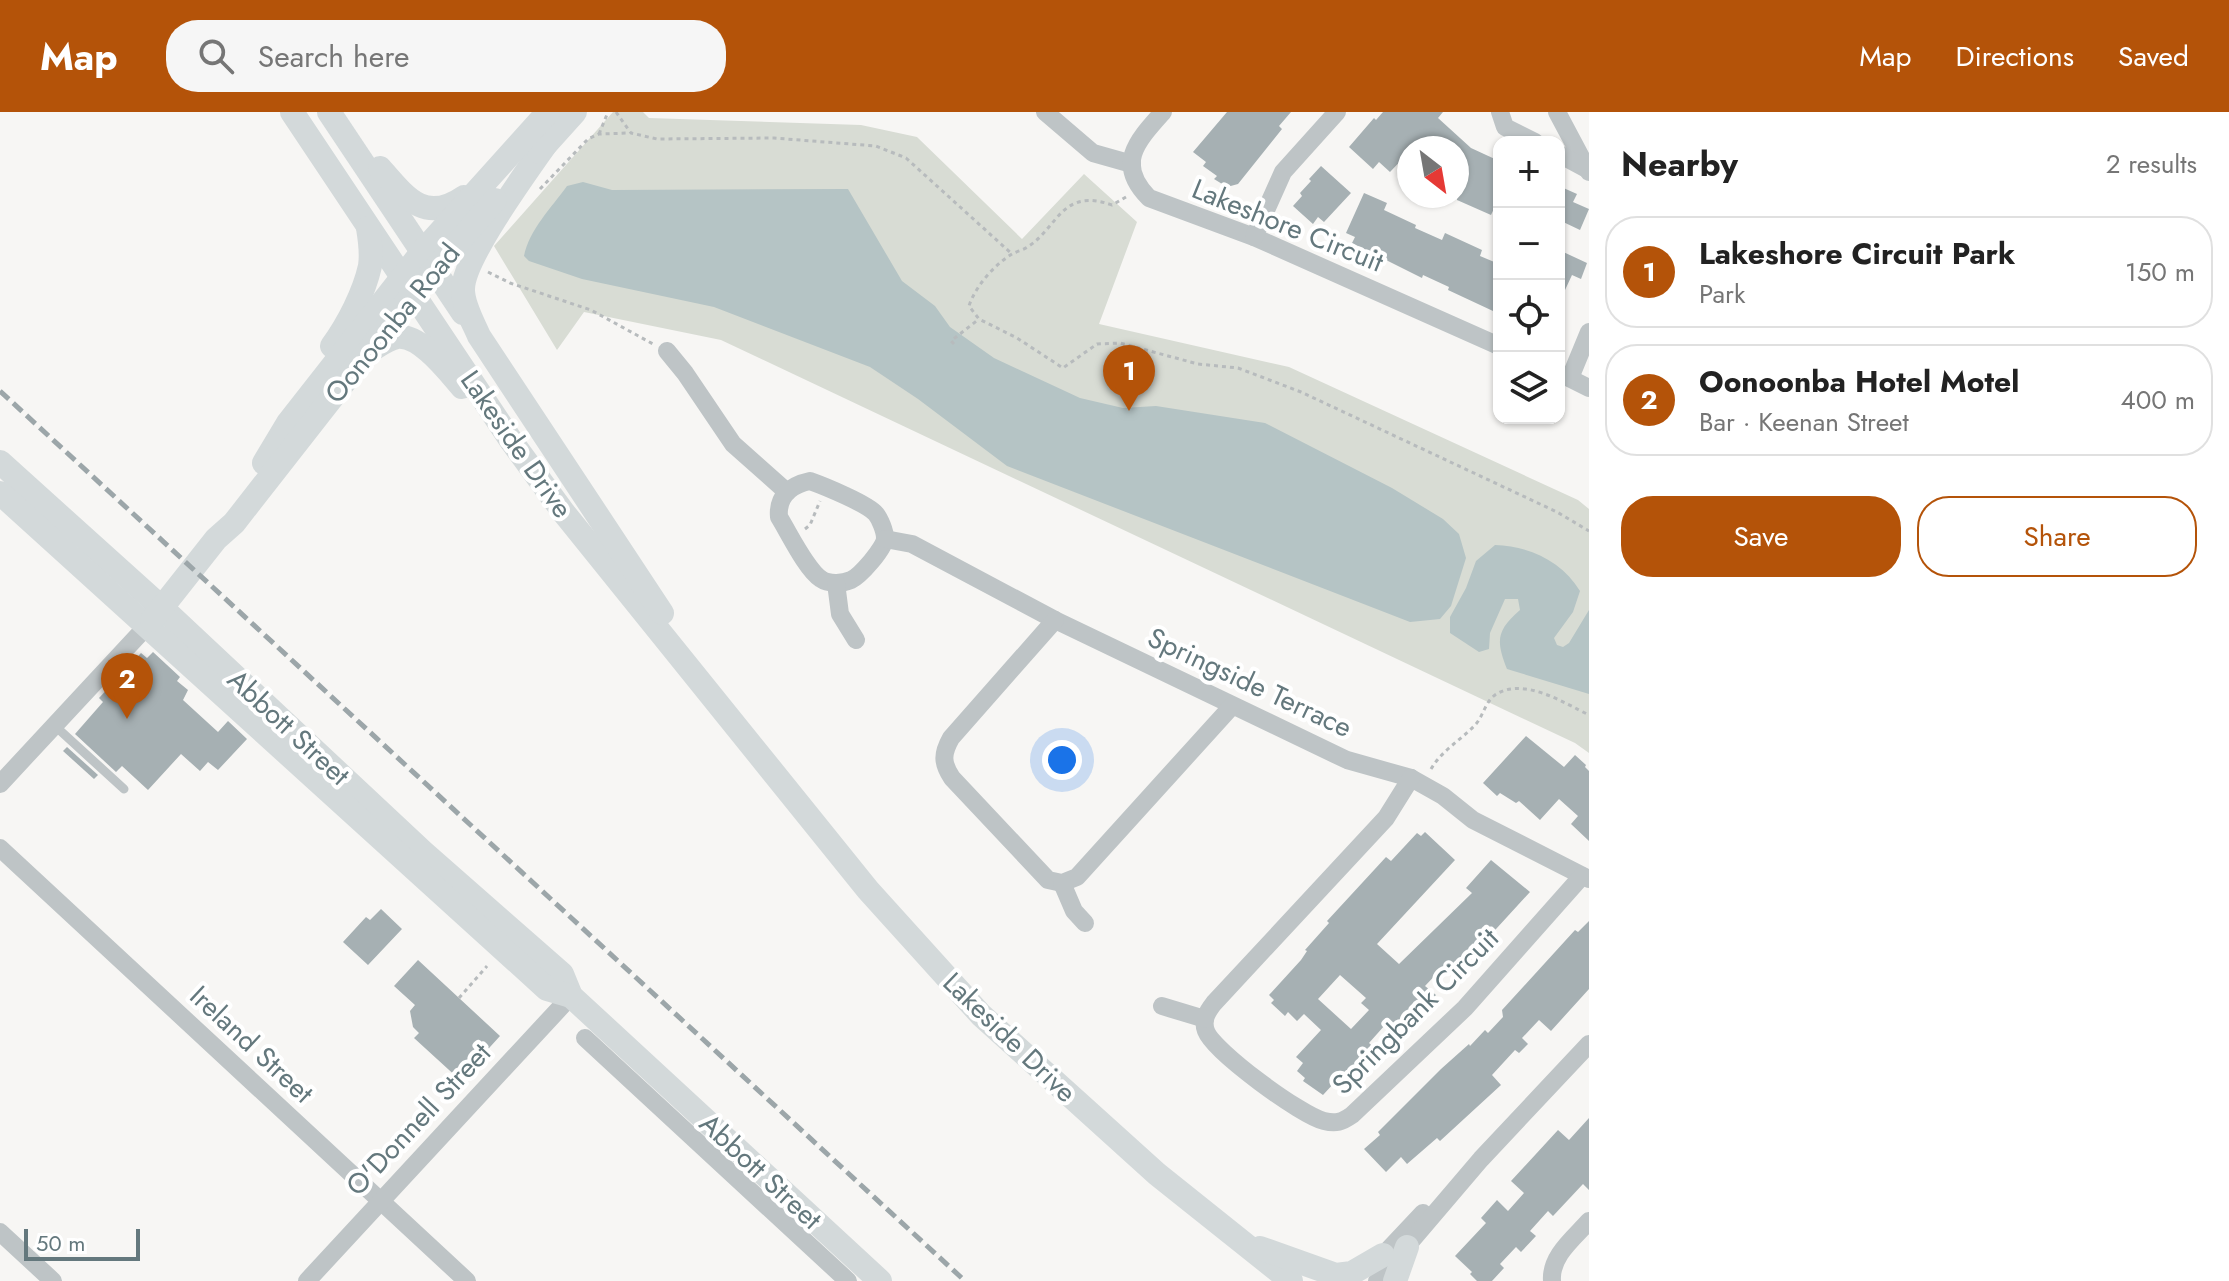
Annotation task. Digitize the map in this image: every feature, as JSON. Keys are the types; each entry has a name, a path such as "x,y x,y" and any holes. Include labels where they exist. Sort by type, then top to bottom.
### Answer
{"street":[{"name":"Lakeside Drive","path":"292,112 512,442 564,513 868,890 981,1015 1157,1174 1291,1281"},
{"name":"Lakeside Drive","path":"330,112 762,760"},
{"path":"330,112 397,187 427,209 450,207 479,187"},
{"name":"Oonoonba Road","path":"216,539 224,519 288,423 408,286 479,187 548,112"},
{"name":"Oonoonba Road","path":"428,261 575,112"},
{"path":"1045,112 1093,153 1132,164"},
{"path":"1139,188 1132,164 1137,141 1163,112"},
{"path":"1254,237 1283,172 1337,112"},
{"path":"1500,112 1505,127 1523,136"},
{"path":"1557,112 1587,170"},
{"name":"Lakeside Drive","path":"479,336 463,293 463,284 501,209 548,141"},
{"path":"1565,157 1587,170"},
{"name":"Lakeshore Circuit","path":"1139,188 1161,204 1254,237 1493,343"},
{"path":"288,423 317,366 336,341 356,305 370,266 367,222"},
{"name":"Oonoonba Road","path":"146,627 216,539 234,523 366,353 408,286"},
{"path":"1565,373 1589,332"},
{"path":"366,353 389,339 411,339 428,351 512,442"},
{"path":"667,351 733,444 787,492"},
{"path":"1565,376 1589,388"},
{"name":"Abbott Street","path":"0,462 162,608 423,852 562,974 571,996 625,1059 717,1145 814,1234 880,1281"},
{"path":"810,481 876,513 885,539 880,551 851,580 836,583 823,581 815,574 779,517 778,508 787,492 797,484 810,481"},
{"name":"Abbott Street","path":"0,493 547,989 571,996"},
{"name":"Springside Terrace","path":"885,539 912,544 1055,620 1347,760 1417,781 1443,796 1473,820 1586,878"},
{"path":"836,583 840,614 856,640"},
{"path":"1055,620 951,738 943,756 946,769 962,789 1048,880 1062,883 1077,877 1232,706"},
{"path":"0,784 146,627"},
{"path":"1162,1006 1205,1019 1214,1003 1417,781"},
{"name":"Ireland Street","path":"0,848 467,1281"},
{"name":"Springbank Circuit","path":"1205,1019 1205,1029 1210,1039 1249,1075 1315,1118 1342,1122 1465,1008 1586,878"},
{"path":"1062,883 1074,911 1085,923"},
{"name":"O'Donnell Street","path":"307,1281 571,996"},
{"name":"Abbott Street","path":"585,1038 625,1059"},
{"path":"1377,1281 1481,1159 1589,1044"},
{"path":"1360,1281 1398,1236 1481,1159"},
{"path":"1551,1281 1559,1254 1589,1221"},
{"path":"0,1232 53,1281"},
{"name":"Abbott Street","path":"814,1234 848,1281"},
{"path":"1235,1239 1336,1275 1352,1273 1383,1255"},
{"path":"1395,1281 1407,1247"}],"lane":[{"path":"54,725 124,789"}],"path":[{"path":"599,134 608,112"},
{"path":"616,112 631,133"},
{"path":"538,191 588,139 599,134 631,133 657,139 774,138 876,146 906,158 1012,254"},
{"path":"1139,188 1112,205 1089,202 1070,206 1056,216 1030,246 1006,259 974,291 969,306 979,319 1017,338 1063,368 1097,344 1120,343 1198,364 1238,368 1301,392 1557,512 1589,531"},
{"path":"481,269 510,283 591,310 667,351"},
{"path":"954,344 951,341 979,319"},
{"path":"791,537 810,525 825,486"},
{"path":"1417,781 1443,751 1460,740 1478,721 1497,694 1517,689 1529,690 1589,715"},
{"path":"459,998 487,966"}],"shaded area":[{"path":"613,112 643,112 649,118 861,125 917,137 1022,239 1084,174 1137,222 1099,324 1289,367 1578,500 1589,509 1589,753 1575,743 721,340 584,312 557,350 494,246"},
{"path":"583,182 612,190 848,189 902,281 935,306 950,327 994,358 1080,398 1123,408 1156,406 1265,423 1392,488 1443,519 1459,534 1466,558 1451,606 1440,619 1410,622 1007,466 870,367 714,307 582,279 529,261 524,256 527,246 542,219 567,186"},
{"path":"1495,545 1520,548 1544,557 1564,571 1580,591 1573,612 1554,638 1557,645 1563,647 1569,643 1589,610 1589,694 1507,669 1500,637 1506,624 1520,610 1518,599 1505,599 1490,633 1489,649 1479,652 1450,633 1450,617 1476,561"}],"building":[{"path":"1227,112 1291,112 1279,126 1282,129 1238,184 1227,187 1214,179 1217,176 1203,166 1206,162 1193,152"},
{"path":"1383,112 1443,112 1438,118 1458,136 1397,136 1397,165 1390,172 1379,162 1373,169 1349,147 1374,118 1376,120"},
{"path":"1469,146 1493,158 1491,215 1469,205"},
{"path":"1321,166 1351,193 1324,222 1318,217 1313,224 1293,206"},
{"path":"1565,189 1577,194 1573,202 1589,209 1580,230 1565,223"},
{"path":"1364,193 1387,203 1384,210 1416,225 1415,228 1442,240 1445,233 1482,250 1480,256 1493,261 1493,311 1448,290 1449,287 1423,275 1422,278 1352,243 1355,237 1346,233"},
{"path":"1565,253 1587,263 1581,279 1572,275 1565,290"},
{"path":"153,652 180,677 177,681 188,690 183,700 218,732 228,721 247,739 218,770 208,762 200,771 181,754 148,790 122,766 116,772 75,734 103,702 99,698 141,653 147,658"},
{"path":"1526,736 1564,767 1575,755 1586,765 1589,771 1589,841 1571,824 1578,816 1559,799 1540,820 1519,801 1516,803 1500,793 1497,796 1483,783"},
{"path":"67,747 98,775 94,779 63,751"},
{"path":"1425,832 1455,860 1377,944 1399,964 1472,893 1466,888 1491,860 1530,892 1453,976 1443,967 1425,986 1436,995 1422,1010 1418,1007 1394,1033 1385,1025 1369,1043 1378,1051 1339,1088 1335,1082 1323,1095 1303,1081 1305,1078 1297,1071 1303,1063 1296,1057 1321,1030 1304,1014 1297,1021 1288,1012 1285,1016 1271,1003 1274,1000 1269,995 1301,960 1305,950 1329,923 1327,921 1386,857 1391,861 1417,833 1421,836","holes":["1340,975 1366,998 1361,1003 1369,1010 1351,1029 1318,999"]},
{"path":"381,909 402,929 368,965 343,942 366,917 370,920"},
{"path":"1589,921 1589,989 1551,1031 1539,1020 1522,1038 1528,1044 1519,1053 1515,1050 1492,1075 1501,1085 1440,1141 1437,1138 1407,1164 1401,1157 1386,1172 1364,1149 1441,1069 1485,1030 1488,1033 1503,1017 1502,1010 1575,930 1578,932"},
{"path":"418,960 500,1036 460,1080 414,1038 419,1033 413,1027 410,1011 415,1005 394,986"},
{"path":"1589,1118 1589,1190 1583,1184 1553,1216 1548,1211 1530,1231 1536,1236 1521,1252 1516,1247 1500,1264 1504,1268 1492,1281 1477,1281 1455,1256 1486,1223 1481,1218 1497,1200 1508,1211 1524,1193 1511,1181 1558,1130 1569,1140"}],"railway":[{"path":"0,391 965,1281"}],"place":[{"name":"Lakeshore Circuit Park","path":"1129,411"},
{"name":"Oonoonba Hotel Motel","path":"127,719"}]}
